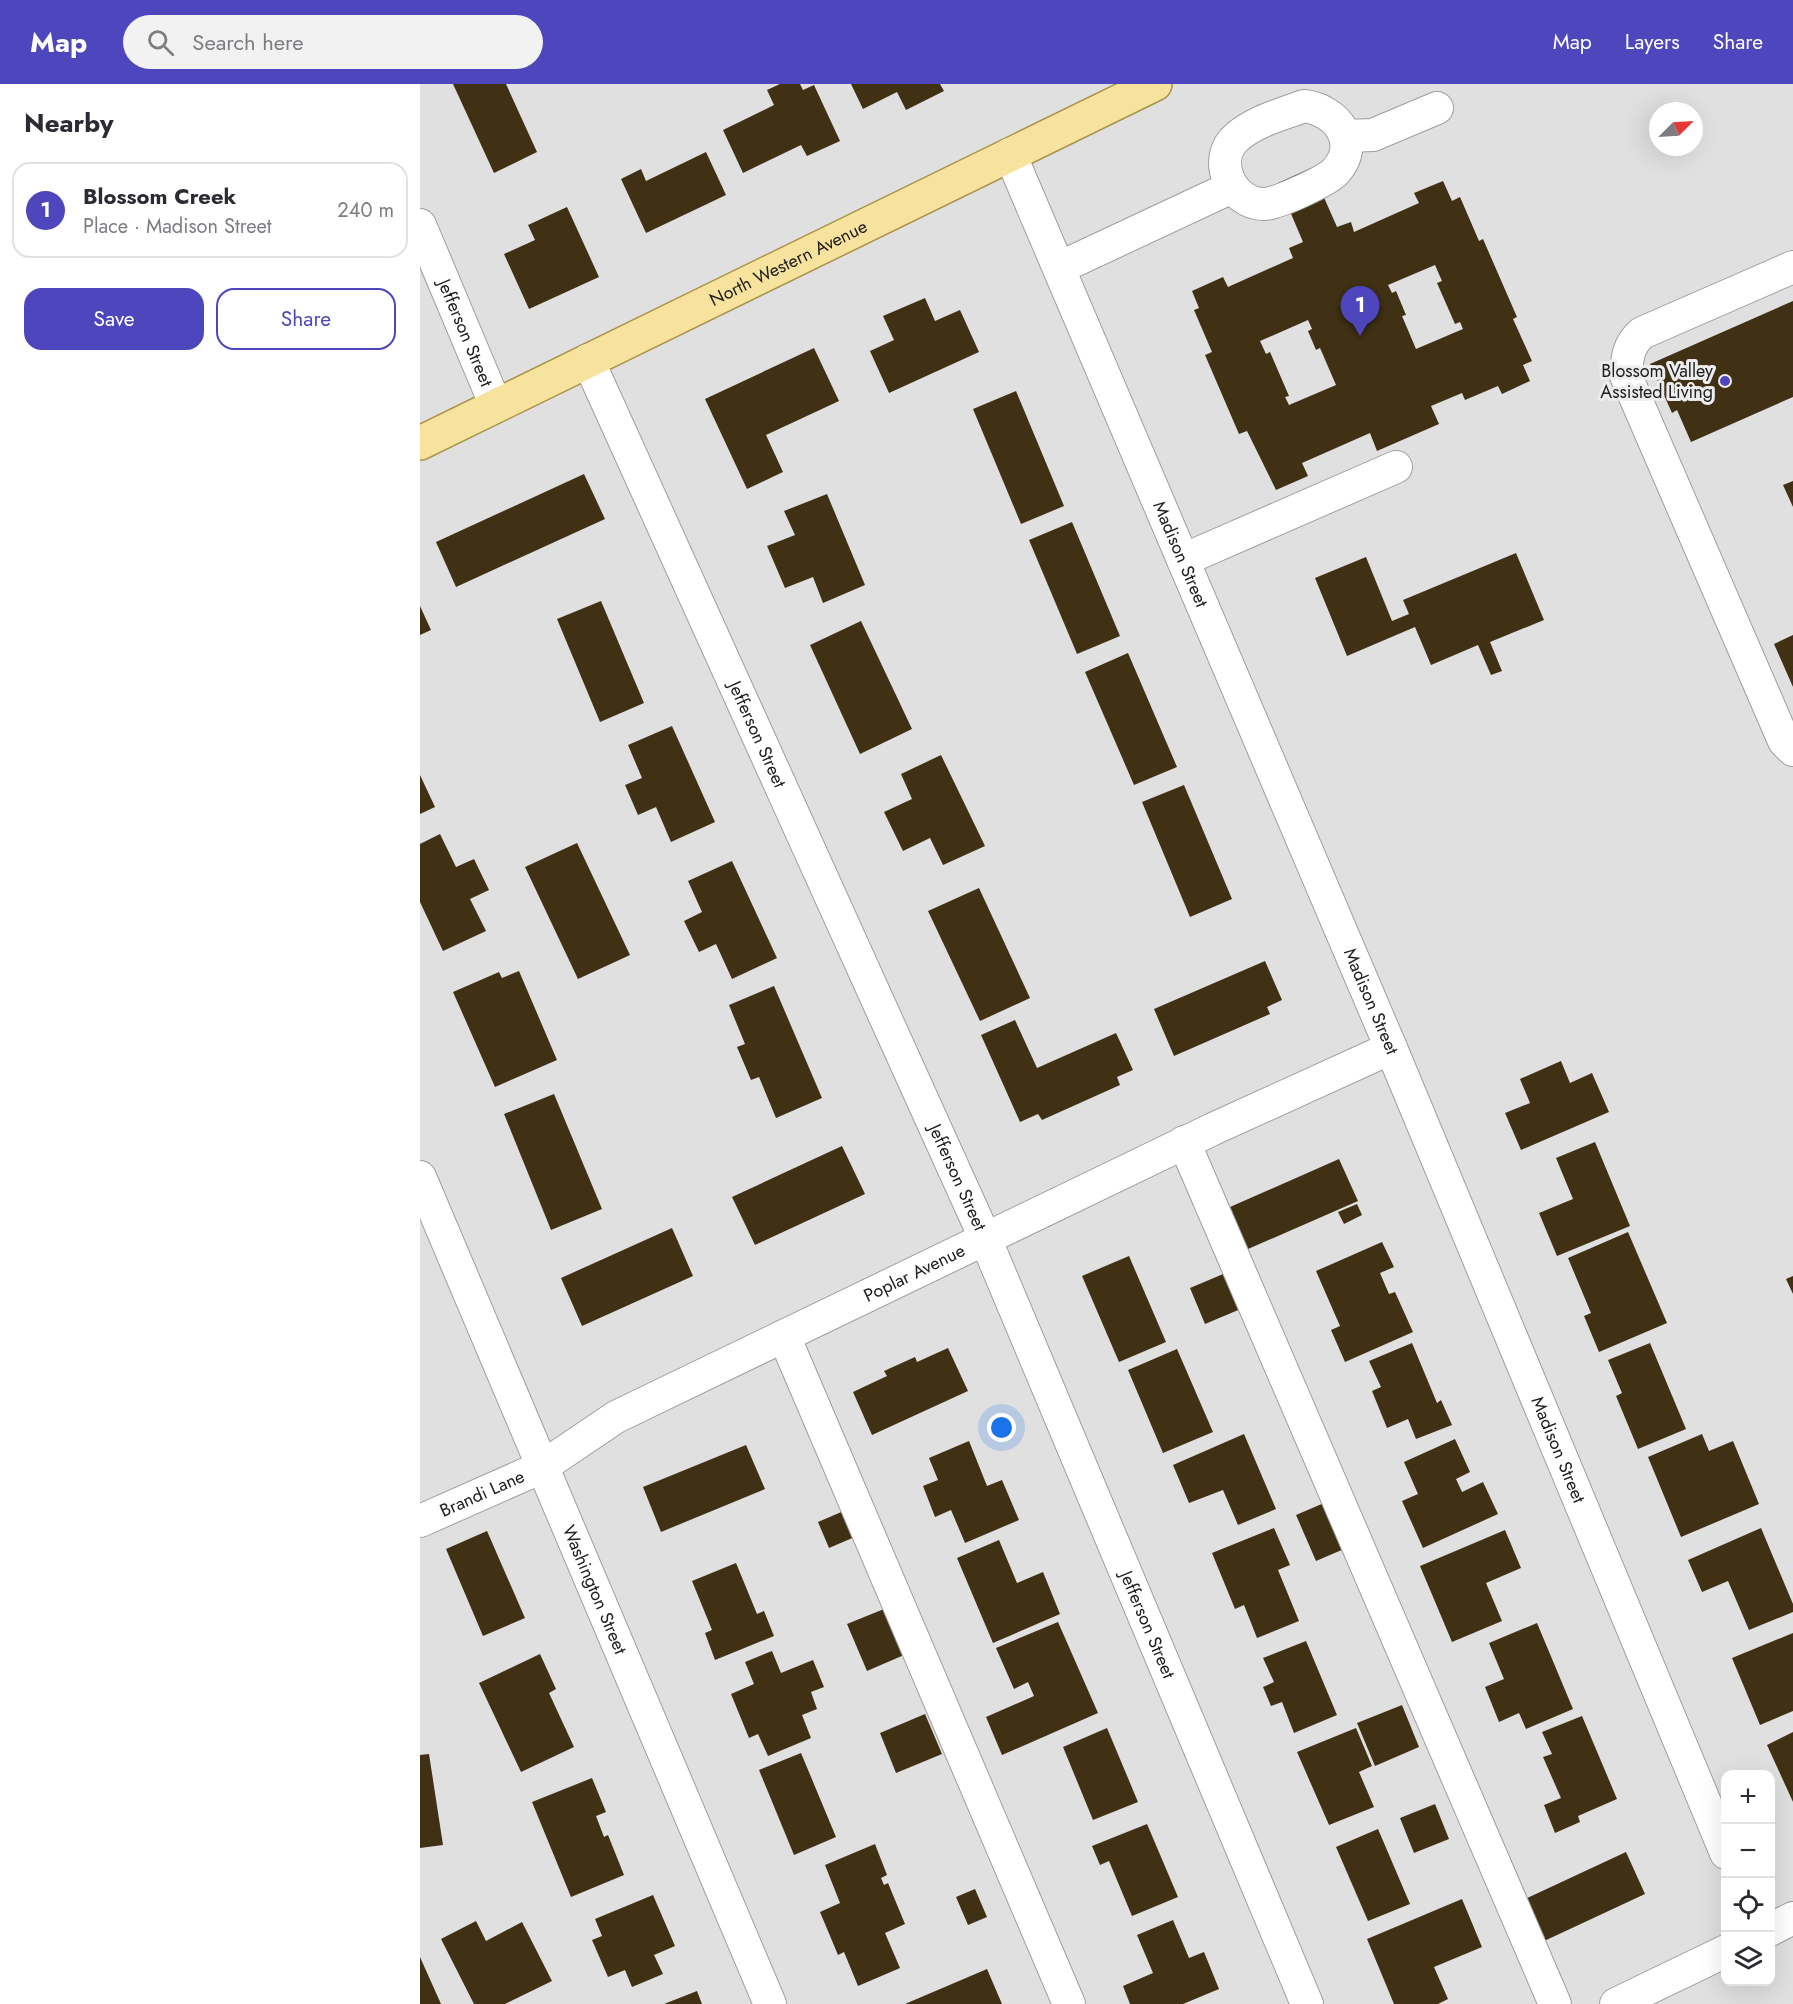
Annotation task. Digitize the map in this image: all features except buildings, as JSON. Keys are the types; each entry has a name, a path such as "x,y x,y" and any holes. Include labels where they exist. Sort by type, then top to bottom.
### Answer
{"main road":[{"name":"North Western Avenue","path":"420,443 1155,84"}],"street":[{"path":"1304,106 1317,108 1330,114 1339,123 1345,136 1342,162 1334,173 1266,204 1247,200 1232,187 1226,174 1229,148 1237,137 1269,119 1304,106"},
{"path":"1345,136 1373,135 1437,108"},
{"name":"Madison Street","path":"1010,154 1391,1048 1721,1843"},
{"path":"1059,268 1232,187"},
{"name":"Jefferson Street","path":"420,225 496,406"},
{"path":"1793,267 1642,333 1633,341 1627,356 1626,376 1784,741 1793,750"},
{"name":"Jefferson Street","path":"588,360 985,1238 1307,2004"},
{"path":"1183,560 1396,467"},
{"name":"Poplar Avenue","path":"542,1467 616,1417 1184,1143 1391,1048"},
{"path":"1184,1143 1555,2004"},
{"name":"Washington Street","path":"420,1177 770,2004"},
{"path":"784,1336 1069,2004"},
{"name":"Brandi Lane","path":"420,1521 542,1467"},
{"path":"1775,1927 1793,1918"},
{"path":"1616,2004 1721,1953"}],"place":[{"name":"Blossom Creek","path":"1360,336"},
{"name":"Blossom Valley Assisted Living","path":"1725,381"}]}
